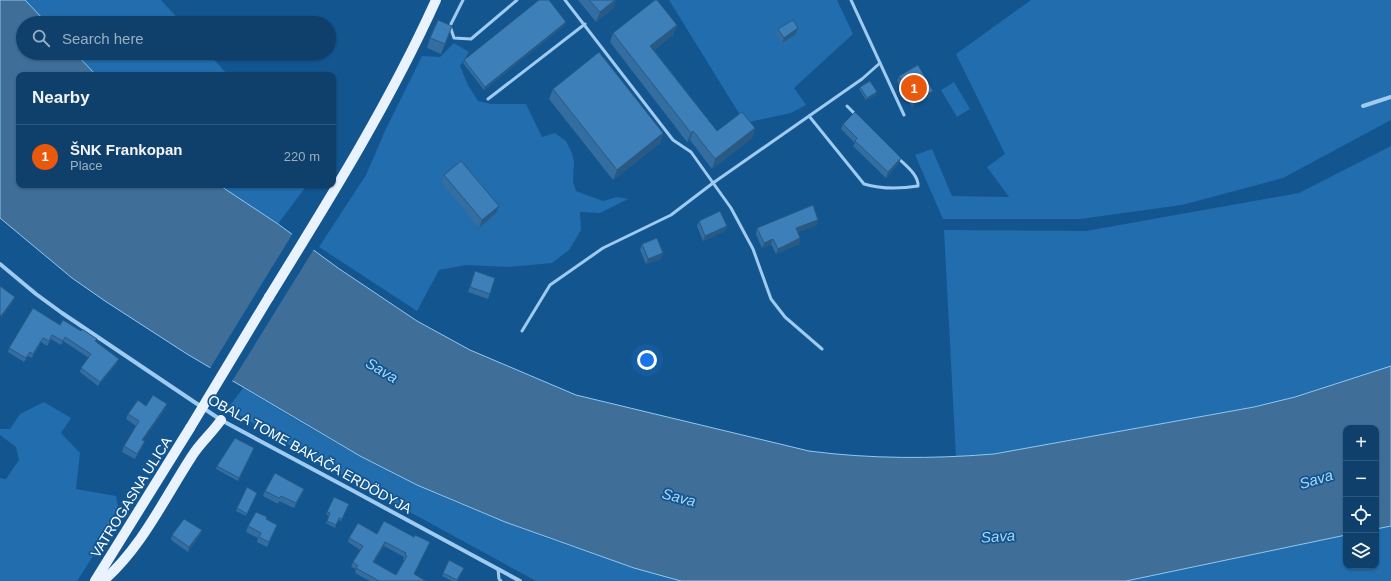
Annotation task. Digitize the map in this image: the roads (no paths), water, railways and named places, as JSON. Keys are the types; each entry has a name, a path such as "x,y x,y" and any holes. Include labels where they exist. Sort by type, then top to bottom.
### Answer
{"main road":[{"name":"VATROGASNA ULICA","path":"336,188 356,155 400,74 436,0"},
{"name":"VATROGASNA ULICA","path":"95,581 336,188"},
{"path":"102,581 113,572 134,548 193,454 221,420"}],"street":[{"path":"1363,106 1391,97"},
{"name":"OBALA TOME BAKAČA ERDÖDYJA","path":"0,264 36,294 62,313 221,420 520,581"}],"lane":[{"path":"463,0 450,26 454,38 471,40 517,0"},
{"path":"565,0 673,140 691,152 731,208 753,249 771,299 785,317 822,349"},
{"path":"851,0 904,115"},
{"path":"488,99 585,24"},
{"path":"522,331 550,285 603,248 671,215 713,183 862,79 880,63"},
{"path":"847,106 858,117"},
{"path":"809,116 864,184 874,187 903,188 918,186 919,181 915,175 894,154"},
{"path":"498,569 499,579 501,581"}],"water":[{"name":"Sava","path":"0,0 25,0 40,16 16,16 16,60 82,60 93,72 16,72 16,188 224,188 417,321 470,350 576,395 809,451 832,454 878,457 948,457 994,454 1254,407 1295,397 1391,366 1391,526 1379,528 1379,425 1343,425 1343,536 1126,581 681,581 634,568 505,522 417,485 360,456 187,354 72,278 0,218"}],"place":[{"name":"ŠNK Frankopan","path":"914,88"}]}
